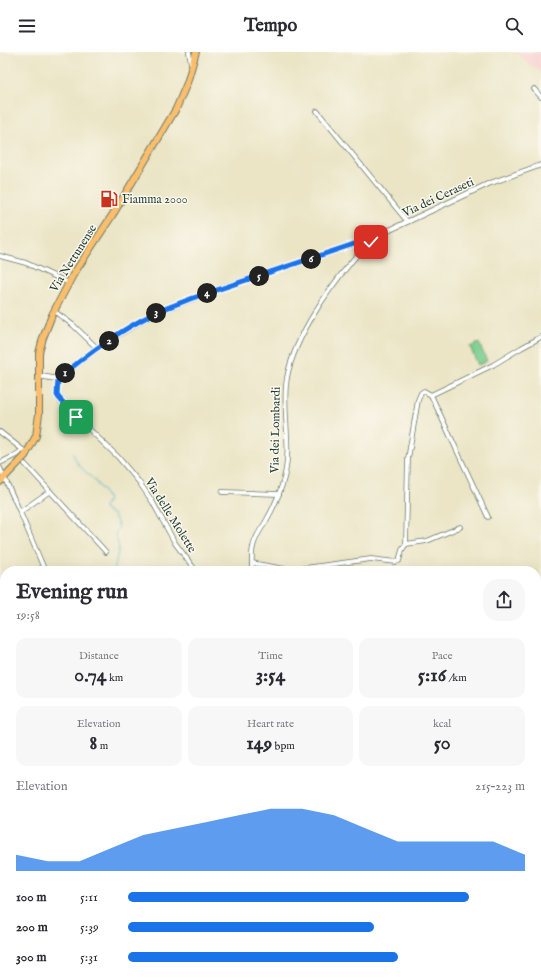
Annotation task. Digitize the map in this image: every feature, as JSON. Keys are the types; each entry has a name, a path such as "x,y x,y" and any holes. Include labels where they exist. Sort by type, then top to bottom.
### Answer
{"main road":[{"name":"Via Nettunense","path":"2,480 22,460 25,451 34,440 39,422 40,347 54,311 84,257 116,212 172,115 184,92 196,52"}],"street":[{"path":"189,52 192,68"},
{"path":"534,89 541,97"},
{"path":"317,111 407,221"},
{"name":"Via dei Ceraseti","path":"58,379 97,348 146,318 164,309 375,237 492,183 541,165"},
{"name":"Via dei Lombardi","path":"252,563 252,550 255,540 279,494 286,471 286,390 287,377 293,357 305,330 332,288 353,260 375,237"},
{"path":"0,256 23,262 69,282"},
{"path":"54,311 73,325 97,348"},
{"path":"431,395 493,365 541,337"},
{"path":"39,376 58,379"},
{"name":"Via delle Molette","path":"58,379 57,395 60,401 118,457 142,486 173,539 192,566"},
{"path":"319,566 371,559 397,562 400,560 406,544 410,443 420,394 424,391 431,395 488,518"},
{"path":"0,432 25,451 0,463"},
{"path":"25,464 106,552"},
{"path":"0,468 2,480 20,512 43,566"},
{"path":"20,512 50,491"},
{"path":"222,492 279,494"},
{"path":"406,544 427,541 460,528"},
{"path":"252,563 268,566"}],"shaded area":[{"path":"517,52 541,52 541,71 528,64"}],"green space":[{"path":"479,343 487,361 478,365 470,347"}],"waterway":[{"path":"73,453 74,458 79,465 95,481 107,497 108,500 104,507 105,510 114,515 119,527 115,534 119,547 115,566"}],"place":[{"name":"Fiamma 2000","path":"109,199"}],"route":[{"path":"76,417 64,406 57,395 58,379 97,348 146,318 190,299 299,264 375,237 371,242"}]}
